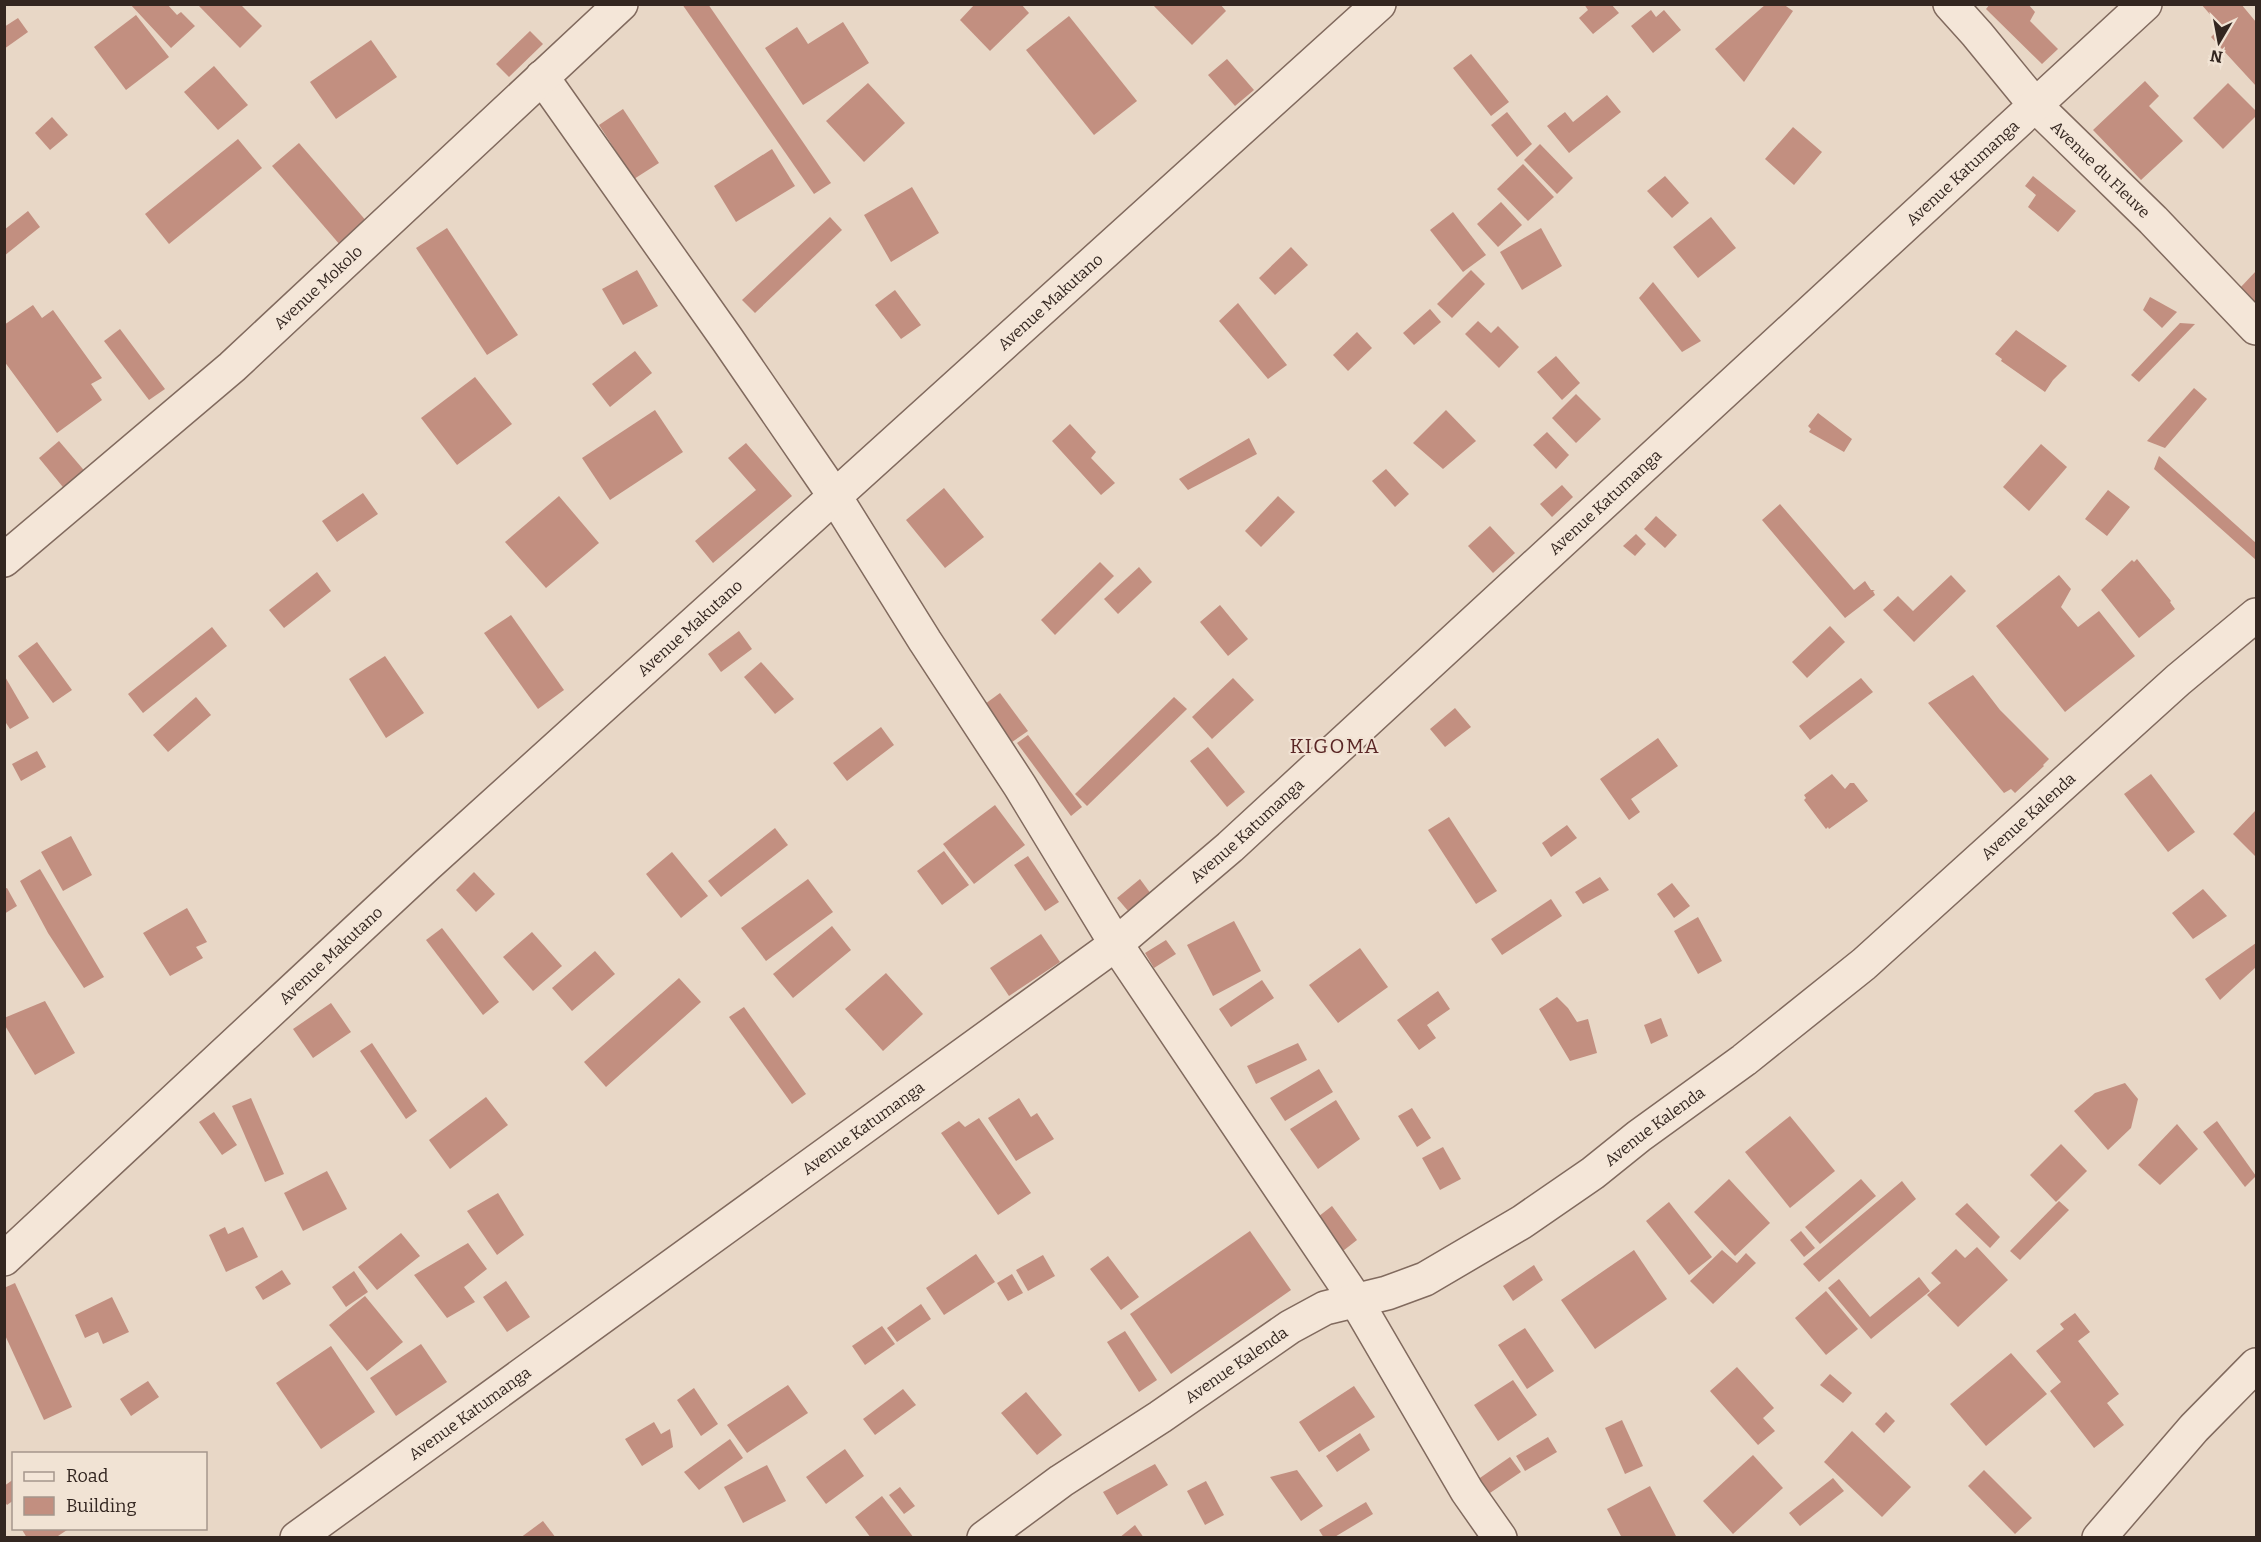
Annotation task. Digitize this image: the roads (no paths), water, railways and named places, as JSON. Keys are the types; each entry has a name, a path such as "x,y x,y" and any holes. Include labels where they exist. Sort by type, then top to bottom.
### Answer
{"street":[{"name":"Avenue Mokolo","path":"4,560 232,367 621,4"},
{"name":"Avenue Makutano","path":"4,1259 417,874 1379,4"},
{"name":"Avenue du Fleuve","path":"1950,4 2036,106 2153,220 2256,328"},
{"name":"Avenue Katumanga","path":"297,1538 1116,944 1230,847 2145,4"},
{"path":"542,77 728,339 834,495 925,641 1020,786 1116,944 1355,1299 1467,1491 1500,1538"},
{"name":"Avenue Kalenda","path":"984,1538 1061,1480 1160,1418 1290,1327 1325,1308 1387,1293 1425,1279 1522,1222 1593,1173 1639,1136 1744,1060 1864,964 2169,688 2256,615"},
{"path":"2099,1538 2194,1428 2256,1365"}],"district":[{"name":"KIGOMA","path":"1335,746"}]}
